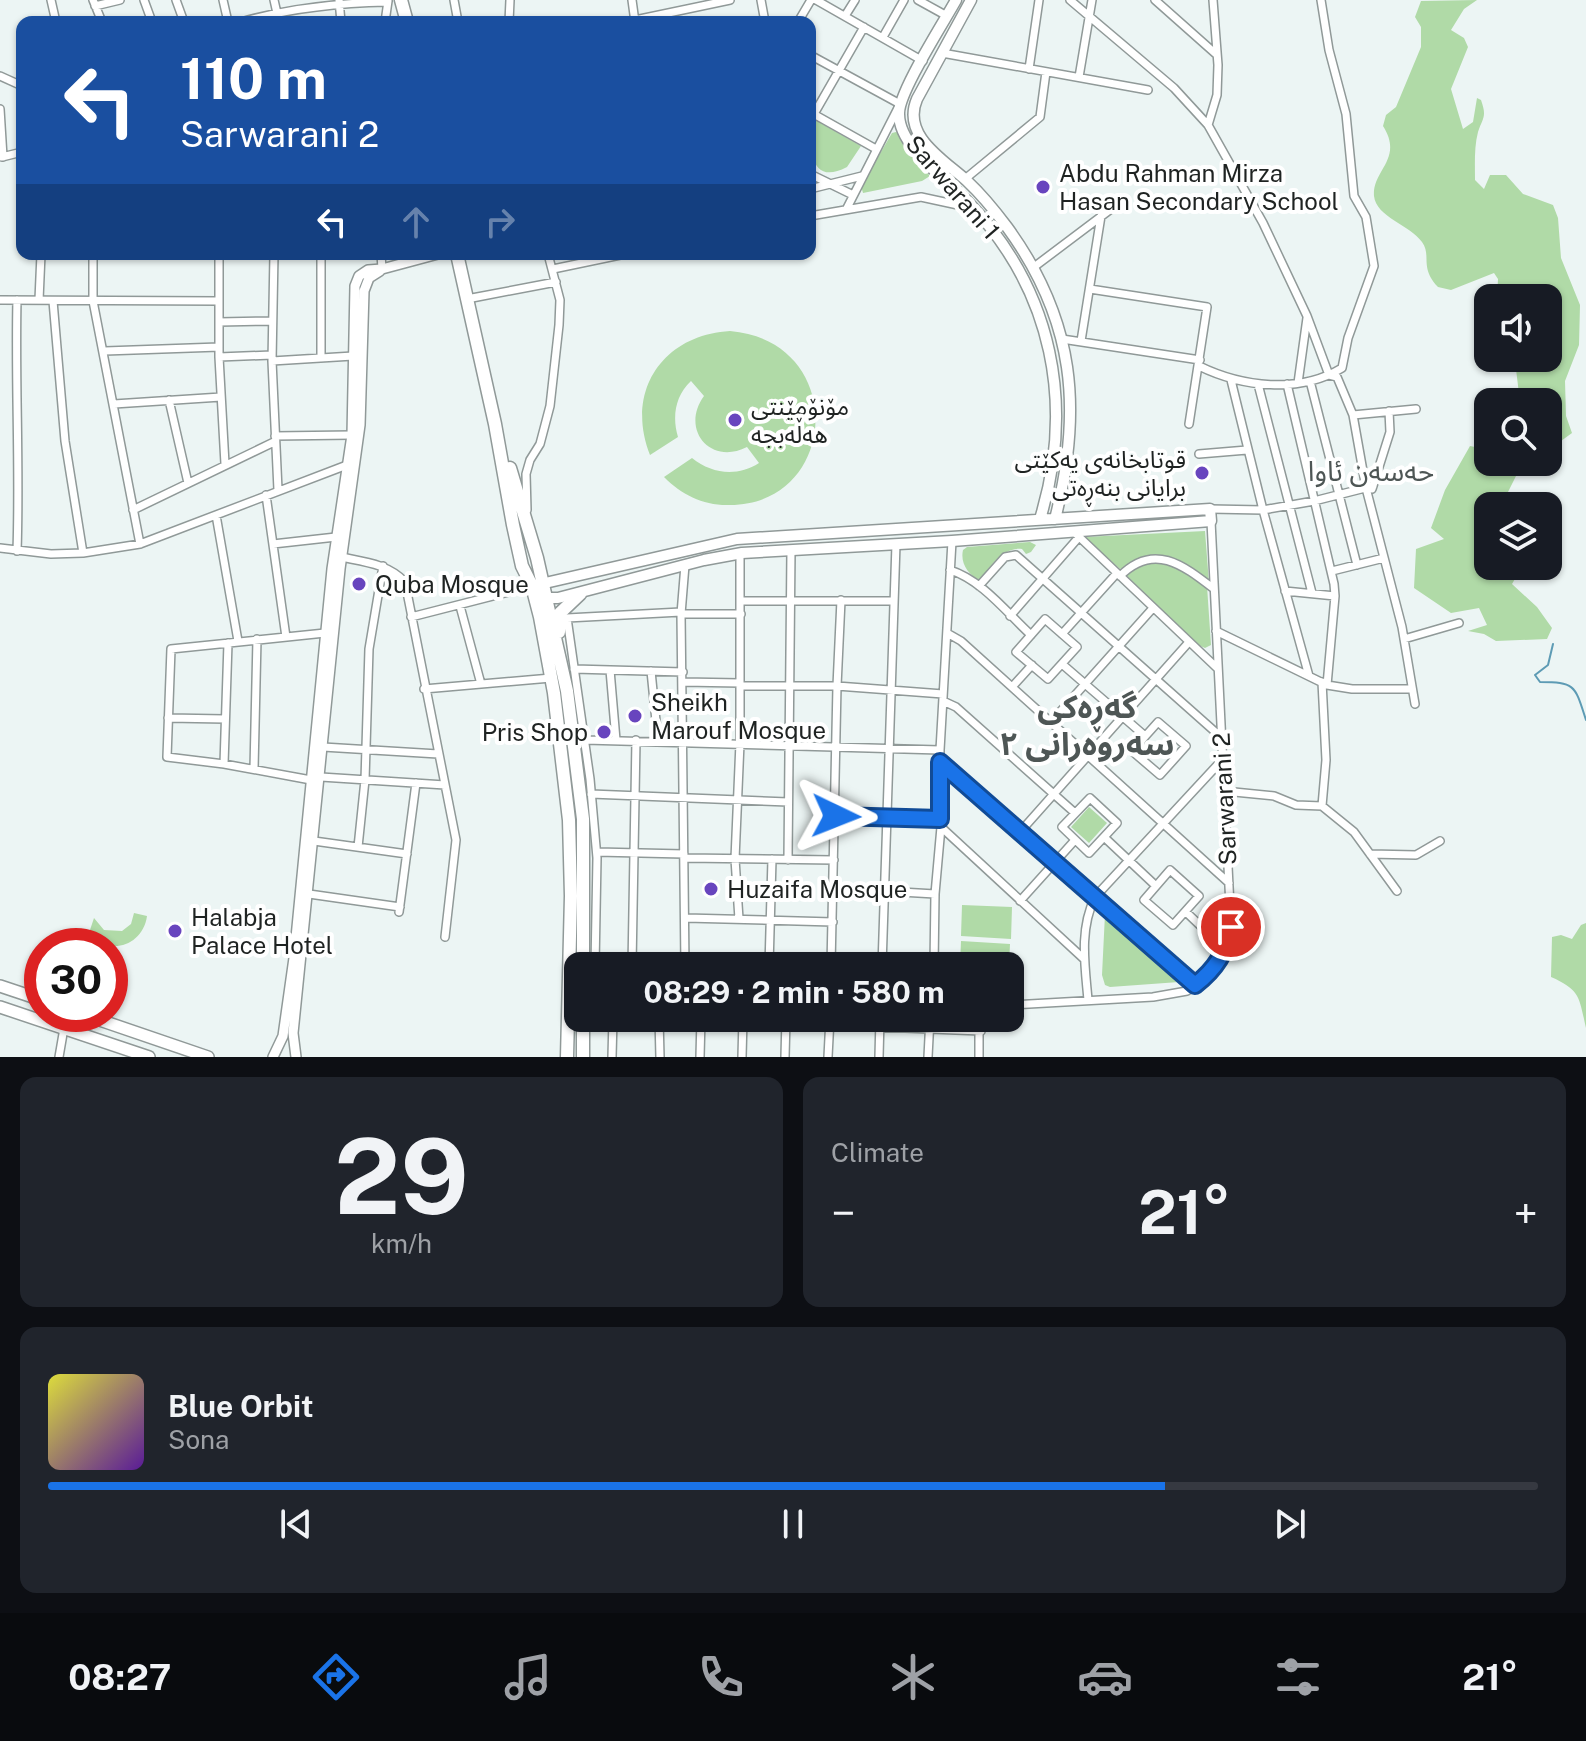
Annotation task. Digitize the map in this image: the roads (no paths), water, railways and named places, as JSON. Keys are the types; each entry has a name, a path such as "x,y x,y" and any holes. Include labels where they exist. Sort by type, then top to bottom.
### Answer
{"highway":[{"path":"461,260 511,473 527,528 542,633 563,675"},
{"path":"471,304 522,566 533,586 546,598 563,675 583,819 583,952"},
{"path":"573,952 563,675 558,619 564,607 580,594"},
{"path":"567,1057 569,1032"},
{"path":"583,1032 583,1057"}],"main road":[{"name":"Sarwarani 1","path":"956,0 900,104 900,122 912,146 984,219 1014,261 1034,301 1052,366 1057,403 1054,464 1040,519"},
{"path":"971,0 917,99 913,117 917,131 927,145 965,179 998,216 1034,267 1062,339 1071,386 1070,449 1055,519"},
{"path":"1034,301 1046,296"},
{"path":"533,586 737,539 1210,509"},
{"name":"Sarwarani 2","path":"1210,509 1211,521"},
{"path":"546,598 580,594 740,553 1076,535 1211,521"},
{"path":"813,534 813,549"},
{"path":"0,986 24,994"},
{"path":"0,1007 24,1015"},
{"path":"128,1030 208,1057"},
{"path":"76,1032 149,1057"}],"street":[{"path":"94,3 120,0"},
{"path":"274,0 278,16"},
{"path":"655,16 730,0"},
{"path":"813,0 923,61"},
{"path":"845,16 855,0"},
{"path":"883,37 904,0"},
{"path":"918,0 947,16"},
{"path":"1029,69 1039,0"},
{"path":"1070,0 1174,88 1208,125 1263,223 1307,316 1329,375"},
{"path":"1079,77 1092,0"},
{"path":"1155,0 1217,55"},
{"path":"1208,125 1217,95 1213,0"},
{"path":"1062,339 1200,363 1231,380 1258,384 1310,381 1342,368 1348,338 1374,266 1366,217 1354,196 1346,114 1329,50 1321,0"},
{"path":"261,16 339,1 392,1"},
{"path":"816,107 864,27"},
{"path":"942,53 1148,90"},
{"path":"816,58 900,104 847,208"},
{"path":"965,179 1040,117 1046,72"},
{"path":"0,109 2,157"},
{"path":"816,115 876,149"},
{"path":"816,188 862,176"},
{"path":"816,177 853,195"},
{"path":"816,215 921,197 958,205 984,219"},
{"path":"1034,267 1111,209"},
{"path":"1081,341 1101,216"},
{"path":"39,300 41,260"},
{"path":"93,260 93,301 140,544"},
{"path":"219,260 219,357 225,464"},
{"path":"274,260 271,321 278,490"},
{"path":"321,260 321,358"},
{"path":"381,260 382,269"},
{"path":"296,1057 293,1033 297,958 352,435 355,286 359,276 368,270 416,260"},
{"path":"527,528 527,468 546,426 554,383 560,312 550,260"},
{"path":"553,269 596,260"},
{"path":"303,898 314,841 316,778 323,747 325,633 336,537 360,425 364,291 369,278 382,269"},
{"path":"471,304 556,282"},
{"path":"1090,289 1207,307 1189,424"},
{"path":"0,300 219,301"},
{"path":"17,300 20,480 17,551"},
{"path":"53,301 65,441 83,553"},
{"path":"1298,383 1307,316"},
{"path":"219,322 271,321"},
{"path":"105,351 219,347"},
{"path":"219,357 353,356"},
{"path":"1329,375 1337,377 1353,415 1369,499 1404,639 1415,704"},
{"path":"1231,380 1309,676"},
{"path":"1310,381 1357,565"},
{"path":"1258,384 1312,593"},
{"path":"1287,384 1332,571 1335,596 1324,683 1326,760 1322,806"},
{"path":"114,404 221,397"},
{"path":"169,400 188,483"},
{"path":"1353,415 1416,409"},
{"path":"1369,487 1390,432 1389,411"},
{"path":"133,510 275,439 352,435"},
{"path":"1199,454 1247,450"},
{"path":"0,548 83,553 140,544 347,465"},
{"path":"1210,509 1263,510 1369,487"},
{"path":"266,495 286,637"},
{"path":"216,515 238,641"},
{"name":"Sarwarani 2","path":"1211,521 1231,927 1226,950"},
{"path":"1010,616 1076,535 1217,668"},
{"path":"273,544 336,537"},
{"path":"934,952 940,750 952,541"},
{"path":"882,952 896,544"},
{"path":"788,860 791,550"},
{"path":"739,919 735,859 740,743 740,553"},
{"path":"979,586 1005,557 1016,555 1221,737"},
{"path":"341,557 383,566 396,572 405,582 456,846 445,937"},
{"path":"1332,571 1384,558"},
{"path":"1062,634 1118,575 1135,564 1161,559 1184,566 1214,589"},
{"path":"685,565 681,613 685,952"},
{"path":"358,847 365,780 369,649 383,566"},
{"path":"950,570 962,573 979,586 1031,635"},
{"path":"411,617 533,586"},
{"path":"1285,591 1335,596"},
{"path":"832,952 841,600"},
{"path":"741,601 893,601"},
{"path":"460,606 481,684"},
{"path":"1051,722 1153,608"},
{"path":"595,952 597,852 585,740 563,675 567,618 741,614"},
{"path":"1045,619 1077,647 1048,679 1016,652 1031,635 1045,619"},
{"path":"1404,639 1459,623"},
{"path":"1216,631 1324,683 1352,689 1412,689"},
{"path":"325,633 171,649 167,757 316,778 445,785"},
{"path":"947,633 961,641 1229,883"},
{"path":"254,769 257,639"},
{"path":"1020,832 1189,642"},
{"path":"224,764 228,643"},
{"path":"1062,664 1145,736"},
{"path":"1012,687 1032,665"},
{"path":"424,689 610,670 683,672"},
{"path":"610,670 616,740"},
{"path":"651,671 658,741"},
{"path":"683,682 837,686 943,698 1075,813"},
{"path":"168,718 225,719"},
{"path":"1158,722 1186,746 1160,775 1132,751 1145,736 1158,722"},
{"path":"585,740 940,750"},
{"path":"632,952 636,740"},
{"path":"323,747 438,754"},
{"path":"1088,1000 1084,959 1086,914 1095,897 1222,760"},
{"path":"940,762 1195,985"},
{"path":"303,898 399,909 416,783"},
{"path":"1224,791 1274,796 1296,805 1322,806 1354,832 1397,891"},
{"path":"591,794 788,802"},
{"path":"1090,798 1117,823 1104,837 1089,853 1062,827 1090,798"},
{"path":"836,816 940,823 1084,959"},
{"path":"1104,837 1156,886"},
{"path":"1020,901 1075,840"},
{"path":"314,841 407,854"},
{"path":"1370,854 1416,855 1440,841"},
{"path":"597,852 834,860"},
{"path":"769,952 772,859"},
{"path":"1170,870 1199,896 1173,925 1144,900 1156,886 1170,870"},
{"path":"833,888 935,894"},
{"path":"1024,1004 1153,997 1187,991 1209,974 1226,950 1186,912"},
{"path":"686,918 833,922"},
{"path":"273,1057 283,1036 297,958"},
{"path":"59,1057 63,1032"},
{"path":"612,1057 613,1032"},
{"path":"659,1032 660,1057"},
{"path":"700,1057 701,1032"},
{"path":"742,1057 743,1032"},
{"path":"785,1057 786,1032"},
{"path":"828,1057 829,1032"},
{"path":"879,1057 880,1032"},
{"path":"928,1057 929,1032"},
{"path":"979,1057 981,1032"}],"waterway":[{"path":"1553,644 1548,665 1535,675 1540,682 1561,683 1572,688 1586,720"}],"place":[{"name":"Abdu Rahman Mirza Hasan Secondary School","path":"1043,187"},
{"name":"مۆنۆمێنتی هەڵەبجە","path":"735,420"},
{"name":"قوتابخانەی یەکێتی برایانی بنەڕەتی","path":"1202,473"},
{"name":"Quba Mosque","path":"359,584"},
{"name":"Sheikh Marouf Mosque","path":"635,716"},
{"name":"Pris Shop","path":"604,732"},
{"name":"Huzaifa Mosque","path":"711,889"},
{"name":"Halabja Palace Hotel","path":"175,931"}],"district":[{"name":"حەسەن ئاوا","path":"1371,470"},
{"name":"گەڕەکی سەروەرانی ٢","path":"1087,724"}]}
